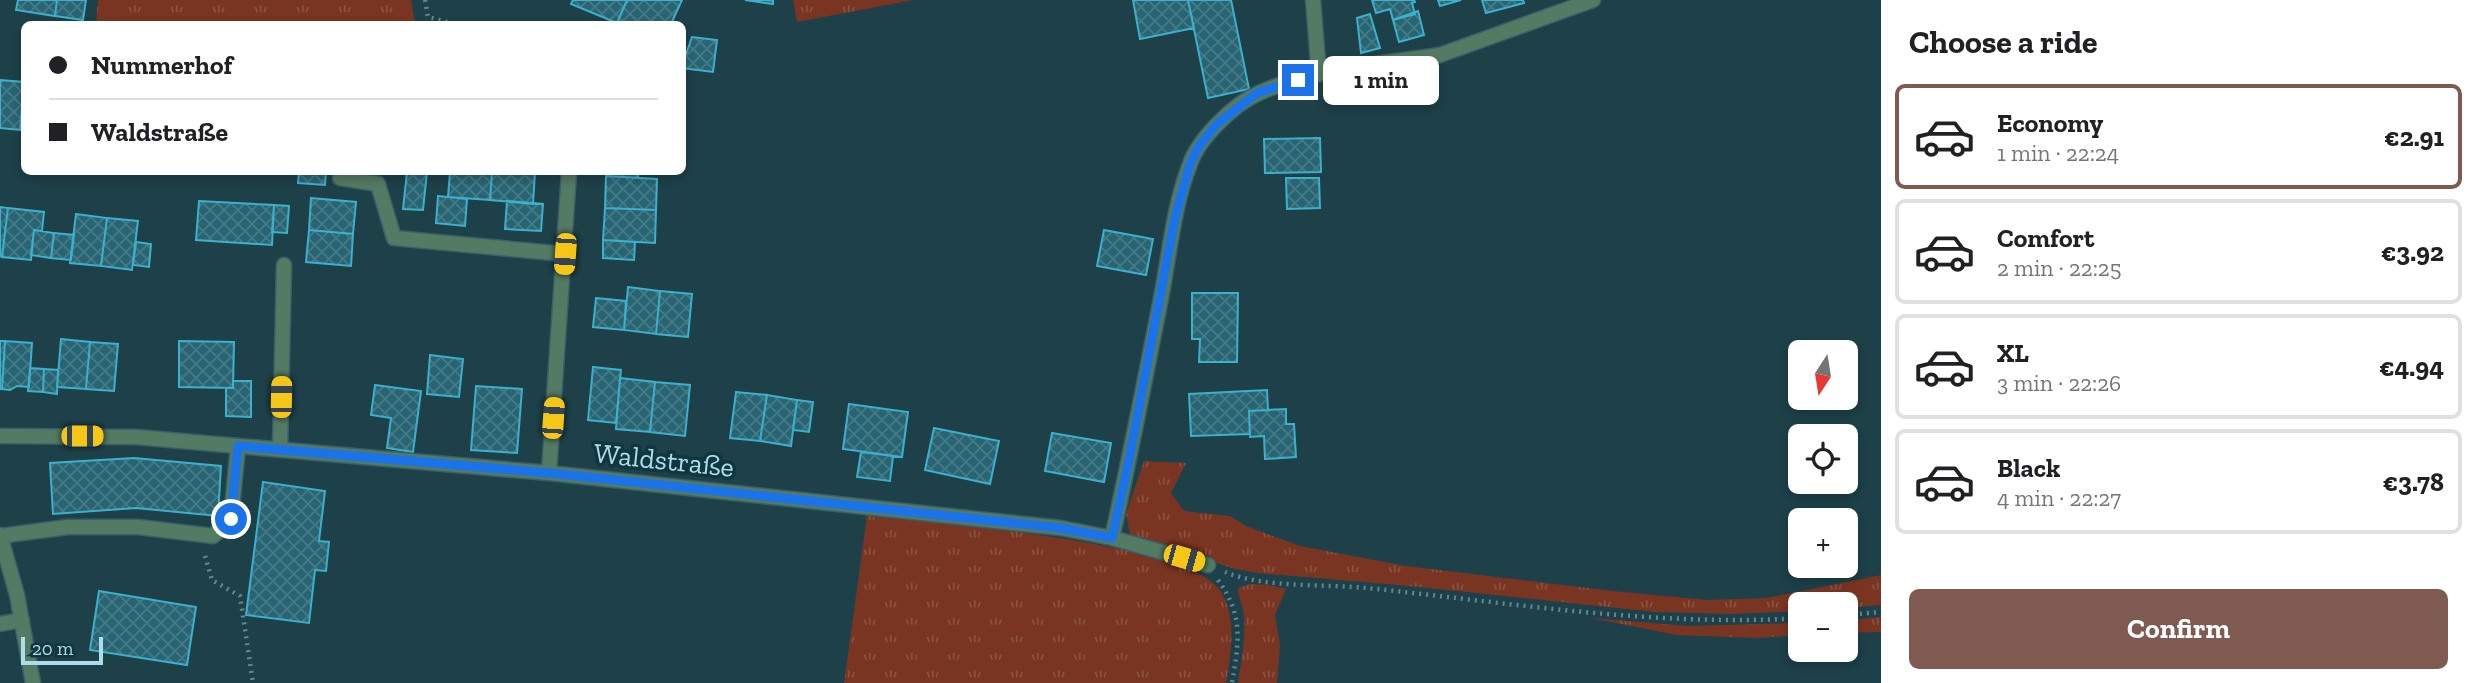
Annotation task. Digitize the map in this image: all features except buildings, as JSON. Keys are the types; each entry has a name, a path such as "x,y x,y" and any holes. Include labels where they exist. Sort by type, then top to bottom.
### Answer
{"street":[{"path":"1313,0 1319,74"},
{"path":"1112,538 1175,218 1190,164 1199,146 1217,124 1257,93 1319,74 1440,55 1593,0"},
{"path":"549,473 569,175"},
{"path":"340,178 378,184 394,238 565,254"},
{"path":"280,449 284,265"},
{"name":"Waldstraße","path":"0,436 136,437 549,473 1061,528 1112,538 1208,565"},
{"path":"33,683 18,595 0,536 68,527 138,527 213,536 231,519 238,446"},
{"path":"0,624 22,620"}],"path":[{"path":"425,0 428,17 443,21"},
{"path":"199,535 212,580 240,596 253,683"},
{"path":"1208,565 1243,579 1343,586 1655,618 1788,618"},
{"path":"1208,565 1228,593 1238,618 1238,646 1232,683"},
{"path":"1858,614 1881,612"}],"green space":[{"path":"98,0 411,0 414,21 96,21"},
{"path":"793,0 913,0 797,22"},
{"path":"1144,461 1186,463 1171,493 1184,511 1230,516 1246,526 1300,546 1406,566 1612,591 1707,600 1767,598 1788,594 1788,612 1733,614 1655,612 1258,573 1235,569 1130,535 1126,514"},
{"path":"867,516 1054,537 1159,559 1197,573 1219,589 1229,611 1232,635 1226,683 844,683"},
{"path":"1881,575 1881,605 1858,607 1858,592 1797,592"},
{"path":"1250,584 1286,589 1275,615 1280,645 1277,683 1238,683 1244,624 1238,588"},
{"path":"1881,617 1881,632 1858,633 1858,619"},
{"path":"1591,618 1687,626 1788,623 1788,636 1757,638 1677,635"}],"route":[{"path":"231,519 238,446 549,473 1061,528 1112,538 1175,218 1190,164 1199,146 1217,124 1257,93 1298,80"}]}
